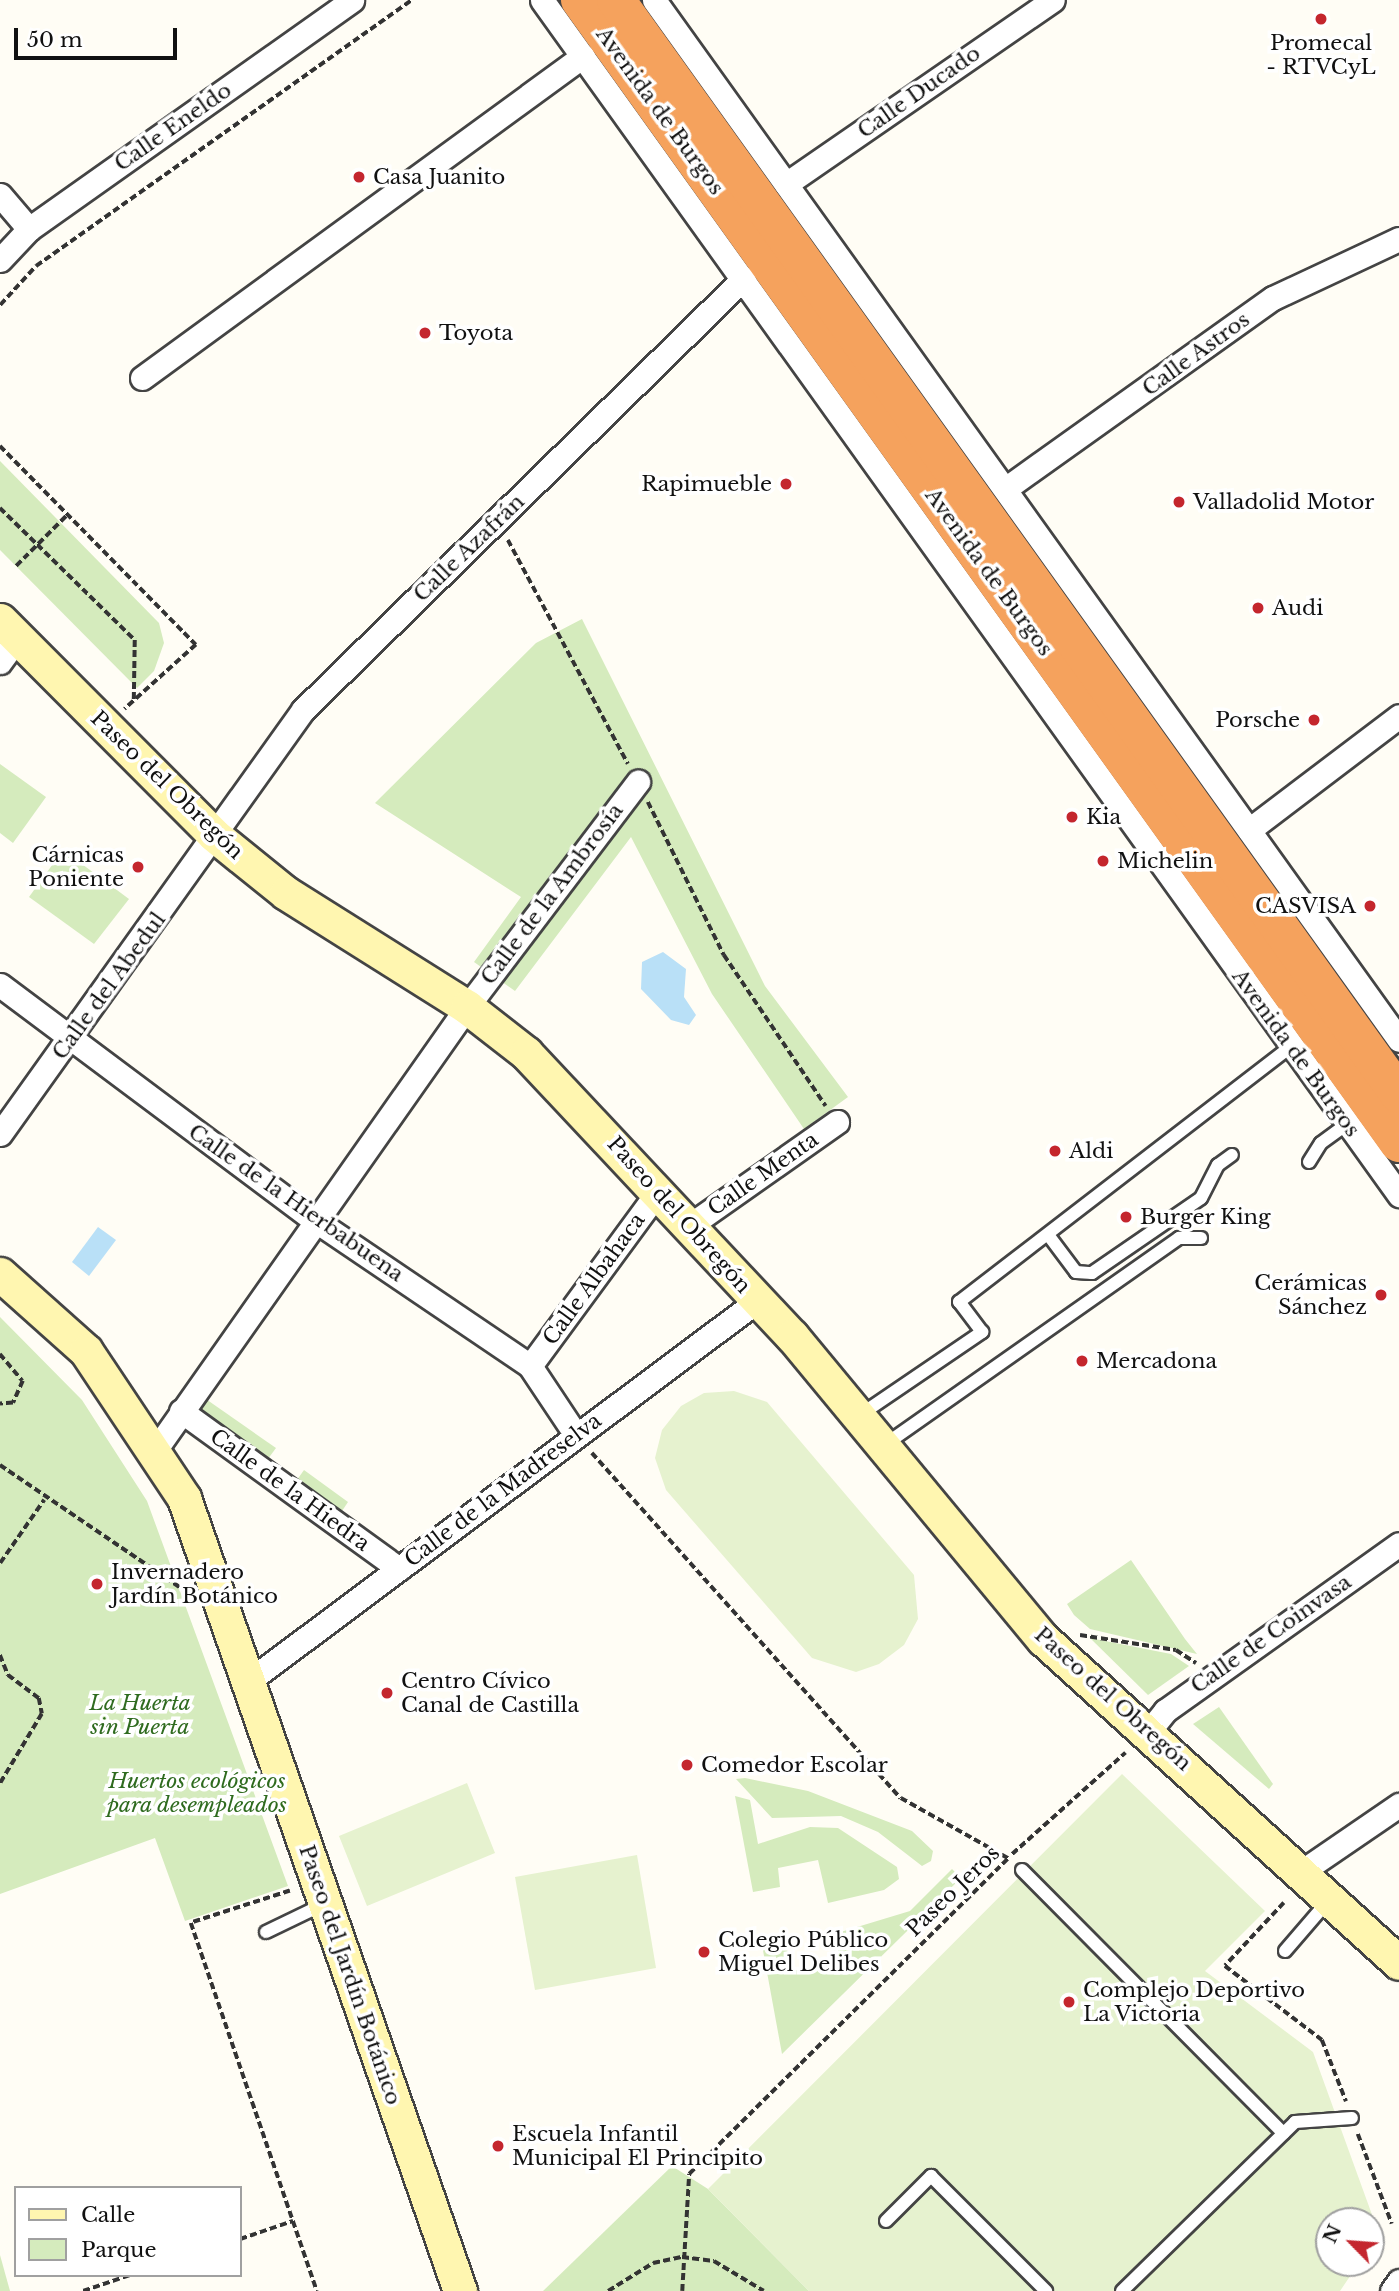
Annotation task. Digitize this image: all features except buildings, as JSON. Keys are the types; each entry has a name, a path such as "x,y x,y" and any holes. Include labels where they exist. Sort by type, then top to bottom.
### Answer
{"highway":[{"name":"Avenida de Burgos","path":"580,0 1385,1117"},
{"name":"Avenida de Burgos","path":"616,0 1245,879 1385,1117"}],"street":[{"name":"Calle Eneldo","path":"0,260 29,229 352,0"},
{"name":"Avenida de Burgos","path":"542,0 744,278 1292,1046 1385,1117 1399,1195"},
{"name":"Calle Ducado","path":"786,184 1053,0"},
{"path":"653,2 1005,489 1397,1040"},
{"path":"568,36 664,118"},
{"name":"Avenida de Burgos","path":"142,377 583,57"},
{"path":"0,195 29,229"},
{"name":"Calle Astros","path":"1005,489 1273,298 1399,239"},
{"path":"838,257 877,366"},
{"name":"Calle Azafrán","path":"214,835 303,710 744,278"},
{"path":"933,493 964,588"},
{"name":"Paseo del Obregón","path":"6,640 106,727 214,835 286,893 467,1007 526,1053 757,1301 858,1416 1043,1639 1149,1731 1330,1899 1396,1954"},
{"path":"1249,830 1399,716"},
{"name":"Calle de la Ambrosía","path":"156,1449 467,1007 638,782"},
{"name":"Calle del Abedul","path":"0,1134 214,835"},
{"path":"1245,879 1320,930"},
{"path":"1187,902 1356,1114 1385,1117"},
{"name":"Calle de la Hierbabuena","path":"0,985 69,1040 316,1220 530,1366 576,1435"},
{"name":"Calle Menta","path":"689,1226 837,1122"},
{"name":"Calle Albahaca","path":"530,1366 658,1192"},
{"name":"Paseo del Jardín Botánico","path":"0,1274 86,1351 156,1449 184,1498 250,1680 313,1909 460,2291"},
{"name":"Calle de la Madreselva","path":"250,1680 757,1301"},
{"name":"Calle de la Hiedra","path":"181,1411 400,1569"},
{"name":"Calle de Coinvasa","path":"1149,1731 1165,1711 1399,1544"},
{"path":"1301,1872 1399,1805"},
{"path":"1392,2291 1399,2281"}],"lane":[{"path":"858,1416 982,1332 959,1302 1049,1236 1292,1046"},
{"path":"1308,1163 1321,1143 1385,1117"},
{"path":"1049,1236 1076,1272 1092,1273 1201,1198 1217,1165 1233,1155"},
{"path":"883,1446 1179,1238 1201,1238"},
{"path":"1022,1870 1283,2133"},
{"path":"1285,1951 1330,1899"},
{"path":"266,1932 313,1909"},
{"path":"1122,2291 1295,2122 1352,2118"},
{"path":"886,2221 931,2176 1046,2291"}],"path":[{"path":"0,305 36,265 411,0"},
{"path":"0,446 196,645 106,727"},
{"path":"0,508 39,543 135,640 134,702"},
{"path":"16,566 67,514"},
{"path":"497,521 638,782 724,955 837,1122"},
{"path":"0,1353 23,1381 13,1404 0,1404"},
{"path":"576,1435 901,1798 1008,1858"},
{"path":"0,1465 44,1500 193,1595 219,1592"},
{"path":"0,1563 44,1500"},
{"path":"1043,1639 1088,1634 1176,1650 1197,1664"},
{"path":"0,1655 8,1675 39,1698 42,1714 0,1784"},
{"name":"Paseo Jeros","path":"682,2257 689,2174 1008,1858 1125,1753"},
{"path":"313,1909 289,1889 191,1923 317,2291"},
{"path":"1284,1903 1225,1966 1322,2040 1392,2224"},
{"path":"242,2238 293,2221"},
{"path":"608,2291 653,2263 682,2257 714,2261 764,2291"},
{"path":"682,2257 682,2291"},
{"path":"83,2291 124,2277"}],"green space":[{"path":"0,461 159,623 164,643 154,671 137,688 0,550"},
{"path":"582,619 765,986 848,1097 804,1129 712,994 631,837 515,991 474,962 521,897 375,803 536,643"},
{"path":"0,764 46,797 13,843 0,833"},
{"path":"63,850 129,899 94,944 29,897"},
{"path":"0,1317 82,1400 147,1501 288,1886 185,1921 155,1838 0,1894"},
{"path":"734,1391 767,1402 914,1575 918,1619 904,1645 879,1664 856,1672 812,1658 666,1490 655,1458 662,1430 681,1406 704,1393"},
{"path":"203,1397 276,1448 259,1471 187,1419"},
{"path":"304,1470 348,1502 332,1526 287,1494"},
{"path":"1131,1560 1197,1654 1090,1629 1074,1615 1067,1604"},
{"path":"1090,1638 1171,1654 1189,1666 1148,1695"},
{"path":"1219,1707 1273,1784 1269,1789 1193,1724"},
{"name":"Complejo Deportivo La Victoria","path":"1122,1774 1265,1911 1205,1971 1313,2052 1369,2207 1315,2207 1315,2277 1350,2277 1340,2291 809,2291 708,2189"},
{"path":"745,1778 808,1791 912,1831 933,1851 931,1861 922,1866 878,1832 841,1816 772,1818 736,1779"},
{"path":"467,1783 495,1853 367,1906 339,1836"},
{"path":"735,1796 750,1800 758,1844 810,1827 838,1828 897,1867 899,1879 884,1890 828,1903 818,1860 778,1868 780,1887 753,1892"},
{"path":"637,1855 656,1968 535,1990 515,1877"},
{"path":"952,1869 961,1878 782,2054 762,1945 785,1940 792,1971 834,1963 834,1934 910,1911"},
{"path":"672,2166 708,2189 809,2291 543,2291"},
{"path":"0,2255 10,2291 0,2291"}],"water":[{"path":"663,952 686,969 684,997 696,1015 689,1025 671,1020 641,989 642,962"},
{"path":"98,1227 116,1240 89,1276 72,1262"}],"place":[{"name":"Promecal - RTVCyL","path":"1321,19"},
{"name":"Casa Juanito","path":"359,177"},
{"name":"Toyota","path":"425,333"},
{"name":"Rapimueble","path":"786,484"},
{"name":"Valladolid Motor","path":"1179,502"},
{"name":"Audi","path":"1258,608"},
{"name":"Porsche","path":"1314,720"},
{"name":"Kia","path":"1072,817"},
{"name":"Michelin","path":"1103,861"},
{"name":"Cárnicas Poniente","path":"138,867"},
{"name":"CASVISA","path":"1370,906"},
{"name":"Aldi","path":"1055,1151"},
{"name":"Burger King","path":"1126,1217"},
{"name":"Cerámicas Sánchez","path":"1381,1295"},
{"name":"Mercadona","path":"1082,1361"},
{"name":"Invernadero Jardín Botánico","path":"97,1584"},
{"name":"Centro Cívico Canal de Castilla","path":"387,1693"},
{"name":"Comedor Escolar","path":"687,1765"},
{"name":"Colegio Público Miguel Delibes","path":"704,1952"},
{"name":"Complejo Deportivo La Victoria","path":"1069,2002"},
{"name":"Escuela Infantil Municipal El Principito","path":"498,2146"}],"park label":[{"name":"La Huerta sin Puerta","path":"140,1715"},
{"name":"Huertos ecológicos para desempleados","path":"197,1793"}]}
